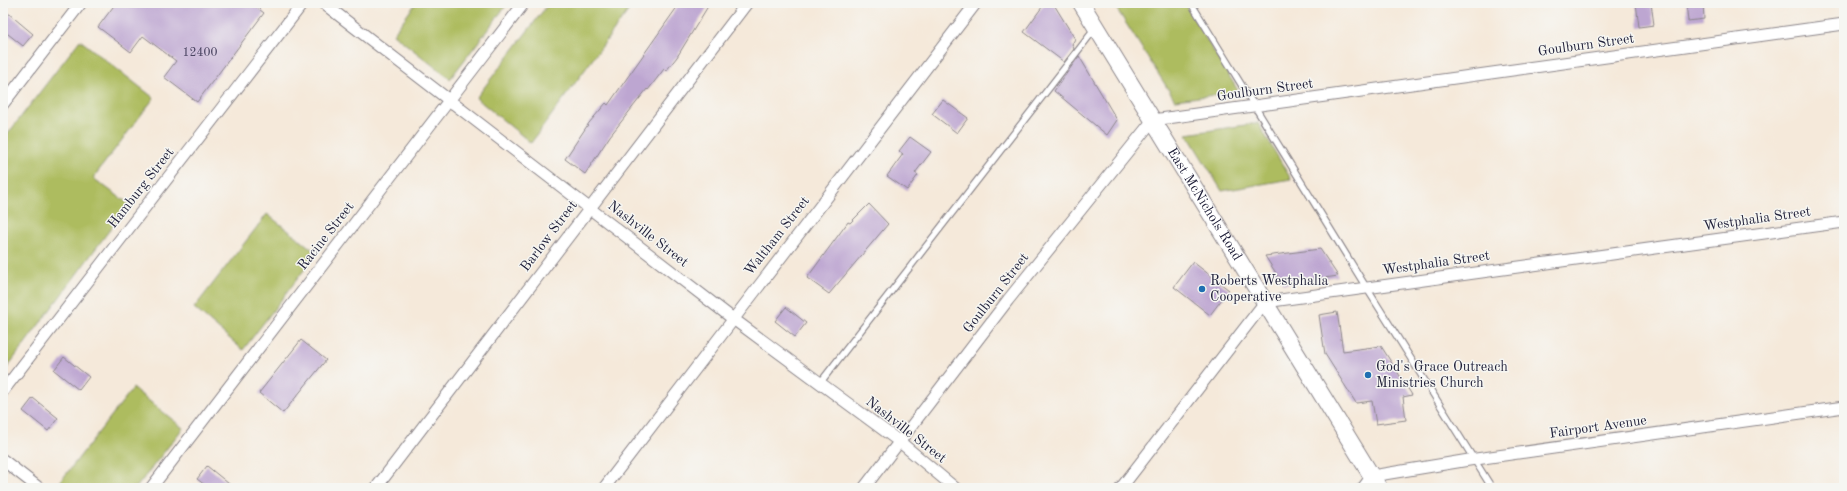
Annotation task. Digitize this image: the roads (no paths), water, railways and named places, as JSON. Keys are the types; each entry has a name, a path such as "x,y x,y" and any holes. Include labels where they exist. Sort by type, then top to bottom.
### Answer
{"street":[{"path":"3,104 81,3"},
{"name":"Hamburg Street","path":"3,391 303,3"},
{"name":"Nashville Street","path":"323,3 732,318 900,442 955,488"},
{"name":"Racine Street","path":"151,488 524,3"},
{"name":"Barlow Street","path":"376,488 746,3"},
{"name":"Waltham Street","path":"604,488 732,318 976,3"},
{"name":"East McNichols Road","path":"1081,3 1264,302 1371,484"},
{"name":"Goulburn Street","path":"864,488 1004,306 1154,120 1844,24"},
{"name":"Westphalia Street","path":"1264,302 1844,222"},
{"path":"1121,488 1264,302"},
{"name":"Fairport Avenue","path":"1371,484 1475,460 1844,408"},
{"path":"3,460 39,488"}],"lane":[{"path":"1191,3 1492,488"},
{"path":"820,384 1096,28"}],"place":[{"name":"Roberts Westphalia Cooperative","path":"1202,289"},
{"name":"God's Grace Outreach Ministries Church","path":"1368,375"}]}
